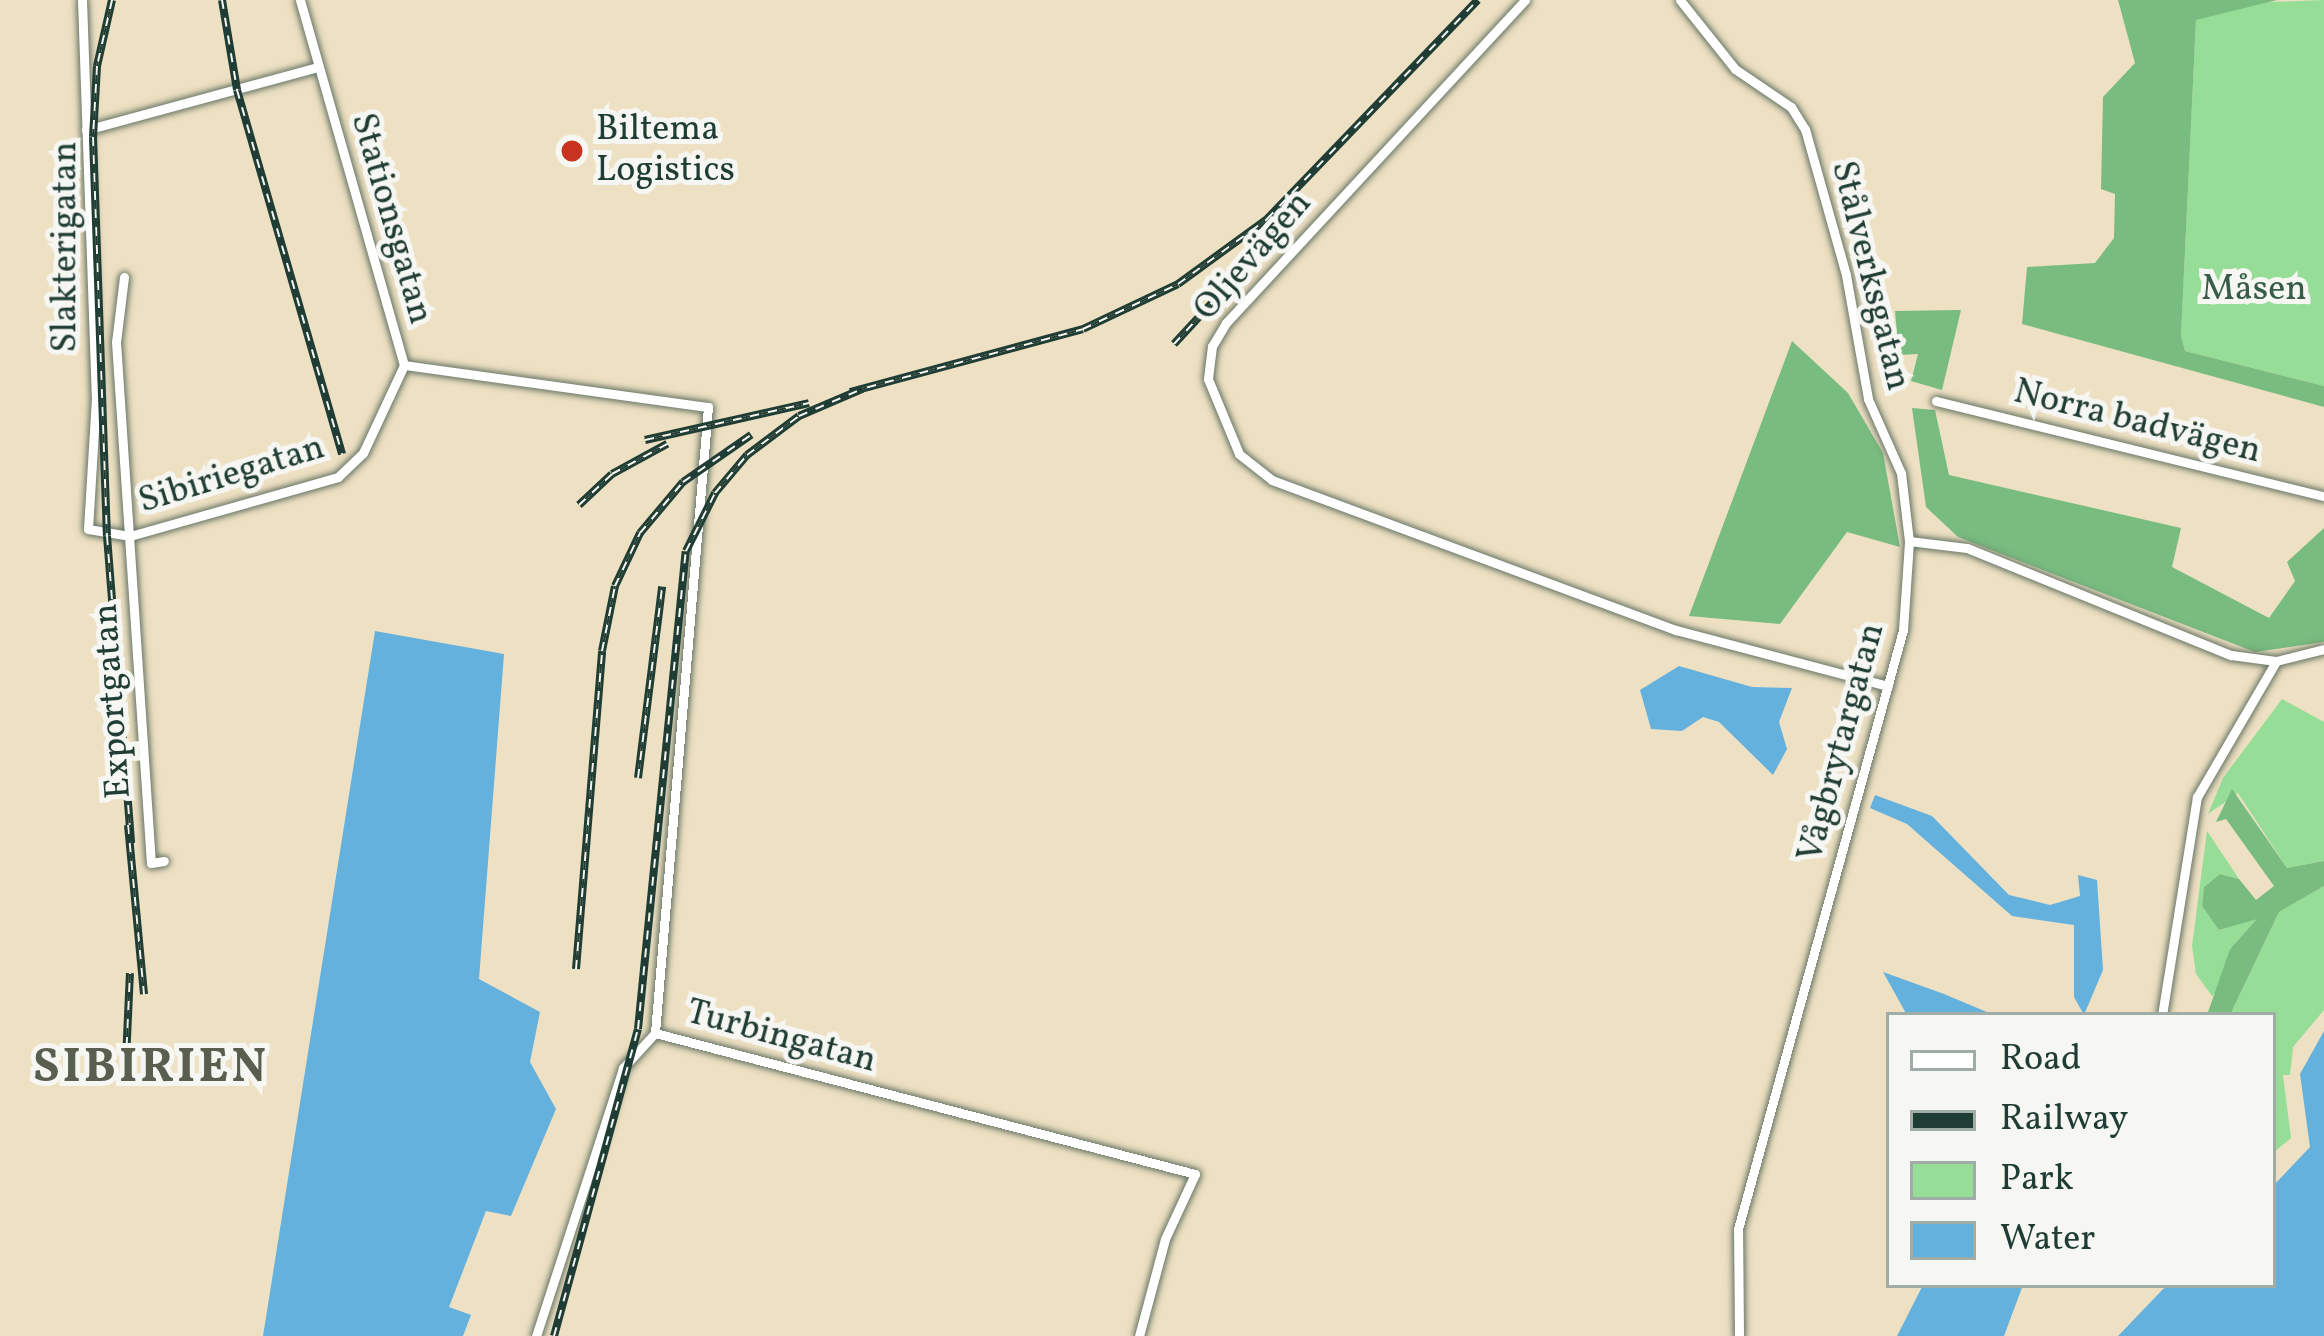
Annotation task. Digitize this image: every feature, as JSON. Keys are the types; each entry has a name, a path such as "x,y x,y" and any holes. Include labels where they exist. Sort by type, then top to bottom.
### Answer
{"street":[{"path":"82,0 86,130"},
{"name":"Stationsgatan","path":"300,0 404,365 708,407"},
{"name":"Oljevägen","path":"1525,0 1236,311 1212,346 1208,379 1239,454 1253,470 1654,620 1888,686"},
{"name":"Stålverksgatan","path":"1680,0 1736,69 1791,107 1805,129 1846,275 1868,399 1901,473 1909,541"},
{"name":"Slakterigatan","path":"88,529 96,398 86,130 318,67"},
{"name":"Exportgatan","path":"124,277 116,342 150,875"},
{"name":"Sibiriegatan","path":"88,529 130,536 338,477 362,453 404,365"},
{"name":"Norra badvägen","path":"1936,401 2324,496"},
{"name":"Turbingatan","path":"708,407 655,1033 1195,1174 1165,1239 1139,1336"},
{"path":"1909,541 1952,543 2214,649 2276,661 2324,649"},
{"name":"Vågbrytargatan","path":"1738,1336 1738,1229 1904,630 1909,541"},
{"path":"2162,1012 2198,797 2276,661"},
{"path":"151,862 164,861"},
{"path":"536,1336 623,1068 655,1033"}],"green space":[{"path":"2118,0 2277,0 2196,20 2181,336 2185,351 2324,386 2324,407 2022,324 2027,267 2095,263 2114,238 2115,194 2101,189 2103,97 2135,63"},
{"name":"Måsen","path":"2324,0 2324,386 2185,351 2181,336 2196,19 2245,3"},
{"path":"1961,310 1942,390 1911,381 1918,354 1899,355 1895,311"},
{"path":"1792,341 1848,393 1883,453 1900,547 1847,532 1780,624 1689,616"},
{"path":"1912,408 1935,410 1949,475 2181,528 2172,567 2269,618 2295,581 2287,562 2324,528 2324,642 2255,652 1958,537 1926,507"},
{"path":"2282,699 2324,722 2324,861 2287,868 2238,793 2208,814 2223,778"},
{"path":"2232,789 2287,868 2324,861 2324,886 2279,912 2231,1012 2208,1012 2230,949 2257,919 2219,930 2202,906 2204,887 2220,874 2239,879 2256,900 2274,886 2226,819 2216,822"},
{"path":"2207,831 2239,879 2220,874 2204,887 2202,906 2220,930 2260,916 2230,949 2225,983 2212,996 2196,974 2192,946"},
{"path":"2324,886 2324,1010 2293,1047 2290,1075 2283,1075 2291,1138 2276,1150 2276,1012 2231,1012 2279,912"}],"water":[{"path":"375,631 504,654 479,979 540,1012 530,1062 556,1109 511,1216 486,1211 449,1307 471,1315 463,1336 263,1336"},
{"path":"1679,666 1752,687 1792,688 1779,722 1787,749 1773,775 1719,722 1703,717 1682,731 1651,729 1640,690"},
{"path":"1875,795 1932,816 2009,895 2050,905 2080,896 2078,875 2097,880 2103,970 2085,1012 2074,997 2074,925 2012,916 1907,824 1870,808"},
{"path":"1883,972 1987,1012 1905,1012"},
{"path":"2324,1031 2324,1336 2118,1336 2164,1288 2276,1288 2276,1183 2310,1147 2300,1074"},
{"path":"1921,1288 2022,1288 2004,1336 1897,1336"}],"railway":[{"path":"112,0 97,66 93,137 107,536 131,843"},
{"path":"222,0 237,90 342,454"},
{"path":"850,392 1083,329 1178,284 1267,219 1478,0"},
{"path":"1174,344 1292,216"},
{"path":"554,1336 638,1029 686,551 715,493 747,455 799,416 862,389"},
{"path":"645,440 809,403"},
{"path":"576,969 602,651 615,586 640,533 683,482 751,435"},
{"path":"579,505 612,474 667,444"},
{"path":"638,778 662,587"},
{"path":"128,825 144,994"},
{"path":"125,1082 130,973"}],"place":[{"name":"Biltema Logistics","path":"572,151"}],"district":[{"name":"SIBIRIEN","path":"151,1069"}]}
